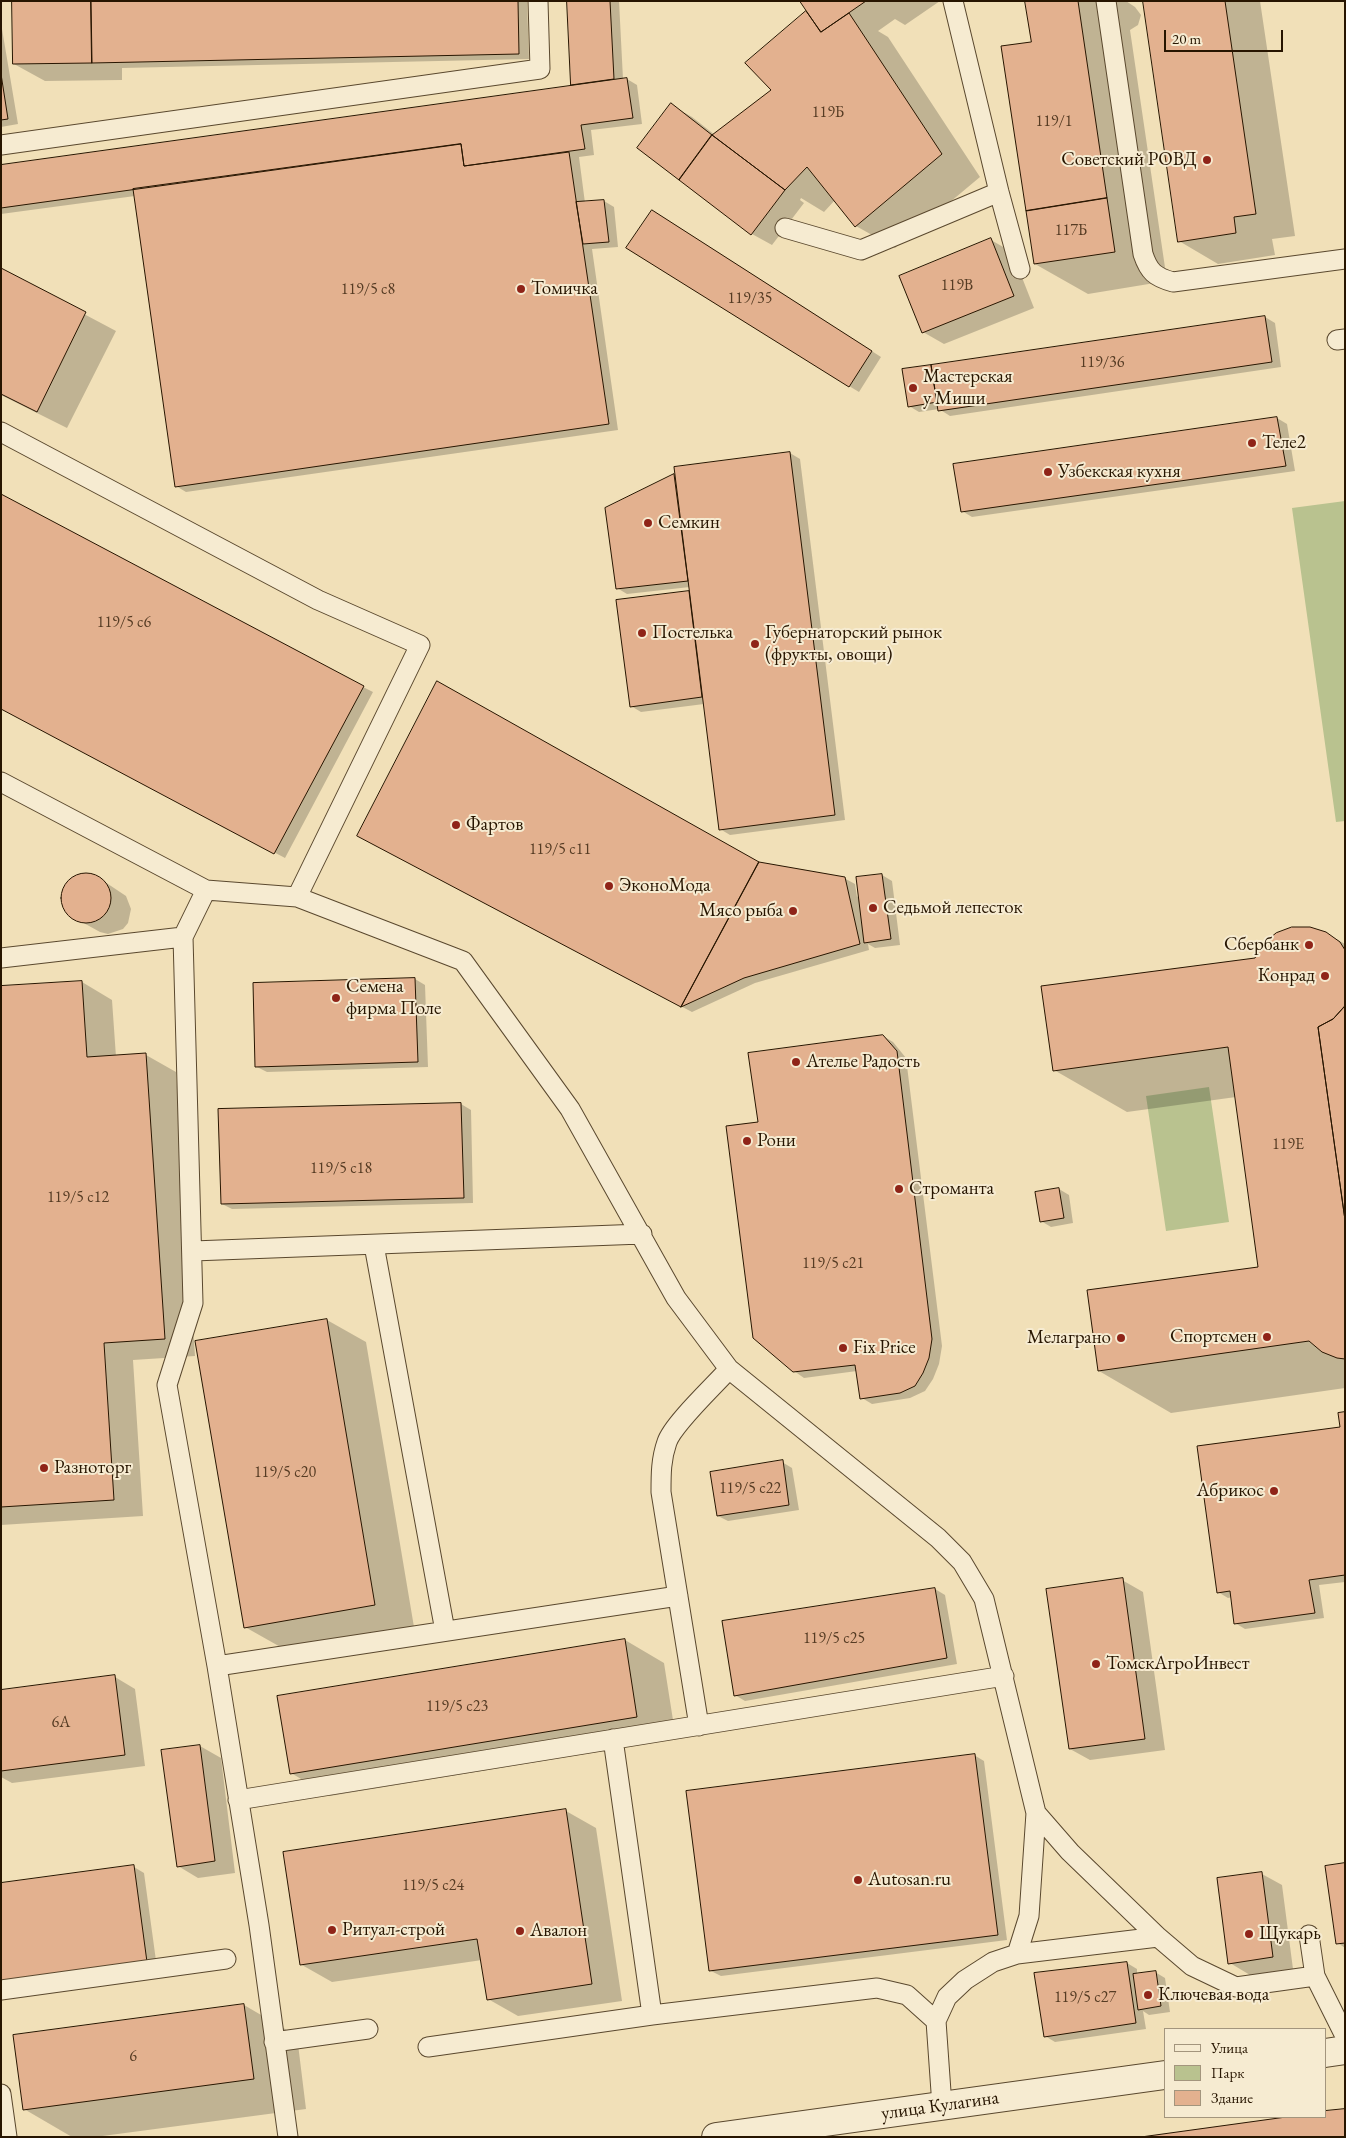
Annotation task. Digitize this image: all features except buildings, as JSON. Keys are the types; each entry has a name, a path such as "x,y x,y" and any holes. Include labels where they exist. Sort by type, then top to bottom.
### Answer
{"street":[{"path":"1326,2053 1345,2050"},
{"name":"улица Кулагина","path":"716,2137 1164,2075"}],"lane":[{"path":"1,145 540,69 538,1"},
{"path":"952,1 1020,269"},
{"path":"1106,1 1142,254 1148,268 1160,279 1173,282 1345,259"},
{"path":"785,228 861,250 999,192"},
{"path":"1,432 318,600 420,645 297,897"},
{"path":"1,782 206,890 297,897 463,961 570,1109 642,1234 676,1298 729,1369 938,1538 962,1562 984,1598 1036,1813 1029,1916 1017,1954"},
{"path":"206,890 183,937 193,1304 166,1385 218,1666 258,1924 288,2137"},
{"path":"1,958 183,937"},
{"path":"193,1252 642,1234"},
{"path":"374,1245 445,1631"},
{"path":"699,1726 661,1492 661,1465 668,1440 681,1422 729,1369"},
{"path":"218,1666 678,1596"},
{"path":"238,1800 1004,1676"},
{"path":"613,1740 652,2015"},
{"path":"1036,1813 1070,1852 1158,1938 1192,1966 1236,1987 1315,1976"},
{"path":"1309,1935 1315,1976 1345,2036"},
{"path":"942,2106 936,2021 947,1998 965,1980 993,1962 1017,1954 1158,1938"},
{"path":"1,1990 226,1959"},
{"path":"428,2047 652,2015 877,1988 907,1995 936,2021"},
{"path":"274,2042 368,2029"},
{"path":"1,2094 7,2137"}],"green space":[{"path":"1345,501 1345,821 1336,822 1292,508"},
{"path":"1209,1087 1229,1222 1166,1231 1146,1096"}],"place":[{"name":"Советский РОВД","path":"1207,160"},
{"name":"Томичка","path":"521,289"},
{"name":"Мастерская у Миши","path":"913,388"},
{"name":"Теле2","path":"1252,443"},
{"name":"Узбекская кухня","path":"1048,472"},
{"name":"Семкин","path":"648,523"},
{"name":"Постелька","path":"642,633"},
{"name":"Губернаторский рынок (фрукты, овощи)","path":"755,644"},
{"name":"Фартов","path":"456,825"},
{"name":"ЭконоМода","path":"609,886"},
{"name":"Седьмой лепесток","path":"873,908"},
{"name":"Мясо рыба","path":"793,911"},
{"name":"Сбербанк","path":"1309,945"},
{"name":"Конрад","path":"1325,976"},
{"name":"Семена фирма Поле","path":"336,998"},
{"name":"Ателье Радость","path":"796,1062"},
{"name":"Рони","path":"747,1141"},
{"name":"Строманта","path":"899,1189"},
{"name":"Спортсмен","path":"1267,1337"},
{"name":"Мелаграно","path":"1121,1338"},
{"name":"Fix Price","path":"843,1348"},
{"name":"Разноторг","path":"44,1468"},
{"name":"Абрикос","path":"1274,1491"},
{"name":"ТомскАгроИнвест","path":"1096,1664"},
{"name":"Autosan.ru","path":"858,1880"},
{"name":"Ритуал-строй","path":"332,1930"},
{"name":"Авалон","path":"520,1931"},
{"name":"Щукарь","path":"1249,1934"},
{"name":"Ключевая вода","path":"1148,1995"}]}
